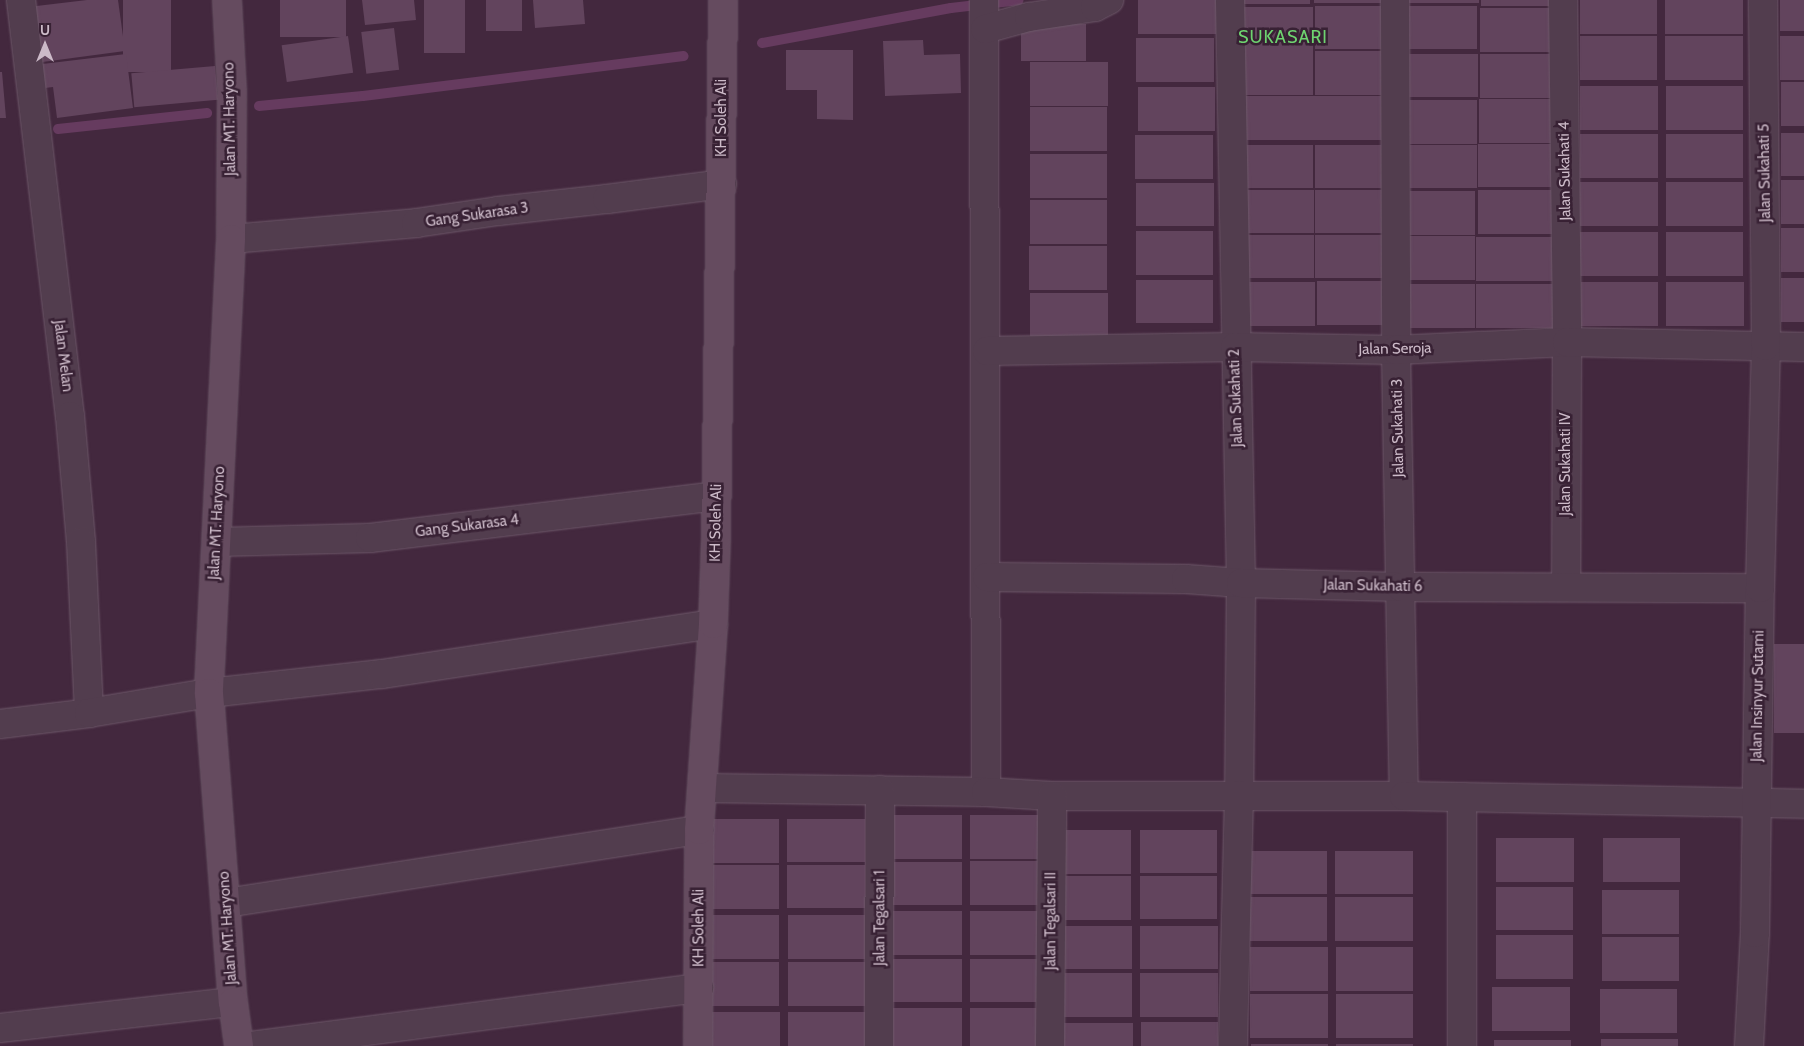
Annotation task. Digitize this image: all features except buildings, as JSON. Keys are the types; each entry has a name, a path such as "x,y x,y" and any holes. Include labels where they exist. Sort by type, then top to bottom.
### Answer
{"street":[{"name":"Jalan Melan","path":"21,0 70,416 81,542 89,713"},
{"name":"Jalan MT. Haryono","path":"227,0 232,92 231,239 210,693 233,1002 239,1046"},
{"name":"KH Soleh Ali","path":"698,1046 700,988 699,830 713,624 722,184 723,0"},
{"path":"986,792 987,352 984,16 1029,17 1087,9 1110,0"},
{"name":"Jalan Sukahati 2","path":"1230,0 1235,347 1242,583 1233,1046"},
{"name":"Jalan Sukahati 3","path":"1395,0 1396,350 1404,796"},
{"name":"Jalan Sukahati 4","path":"1563,0 1567,342"},
{"name":"Jalan Sukahati 5","path":"1763,0 1766,346"},
{"name":"Gang Sukarasa 3","path":"231,239 416,223 498,211 722,184"},
{"name":"Jalan Seroja","path":"987,352 1235,347 1396,350 1567,342 1804,346"},
{"name":"Jalan Sukahati IV","path":"1566,586 1567,342"},
{"name":"Jalan Insinyur Sutami","path":"1749,1046 1755,933 1766,346"},
{"name":"Gang Sukarasa 4","path":"216,542 370,538 716,496"},
{"name":"Jalan Sukahati 6","path":"987,577 1186,580 1401,587 1760,588"},
{"path":"0,724 89,713 210,693 382,674 713,624"},
{"path":"703,788 986,792 1052,796 1404,796 1804,804"},
{"name":"Jalan Tegalsari 1","path":"880,790 880,1046"},
{"name":"Jalan Tegalsari II","path":"1050,1046 1052,796"},
{"path":"1462,797 1462,1046"},
{"path":"226,903 699,830"},
{"path":"250,1046 700,988"},
{"path":"0,1028 233,1002"}],"waterway":[{"path":"762,43 951,8 1019,0"},
{"path":"259,106 363,96 684,56"},
{"path":"58,129 207,113"}],"district":[{"name":"SUKASARI","path":"1283,37"}]}
